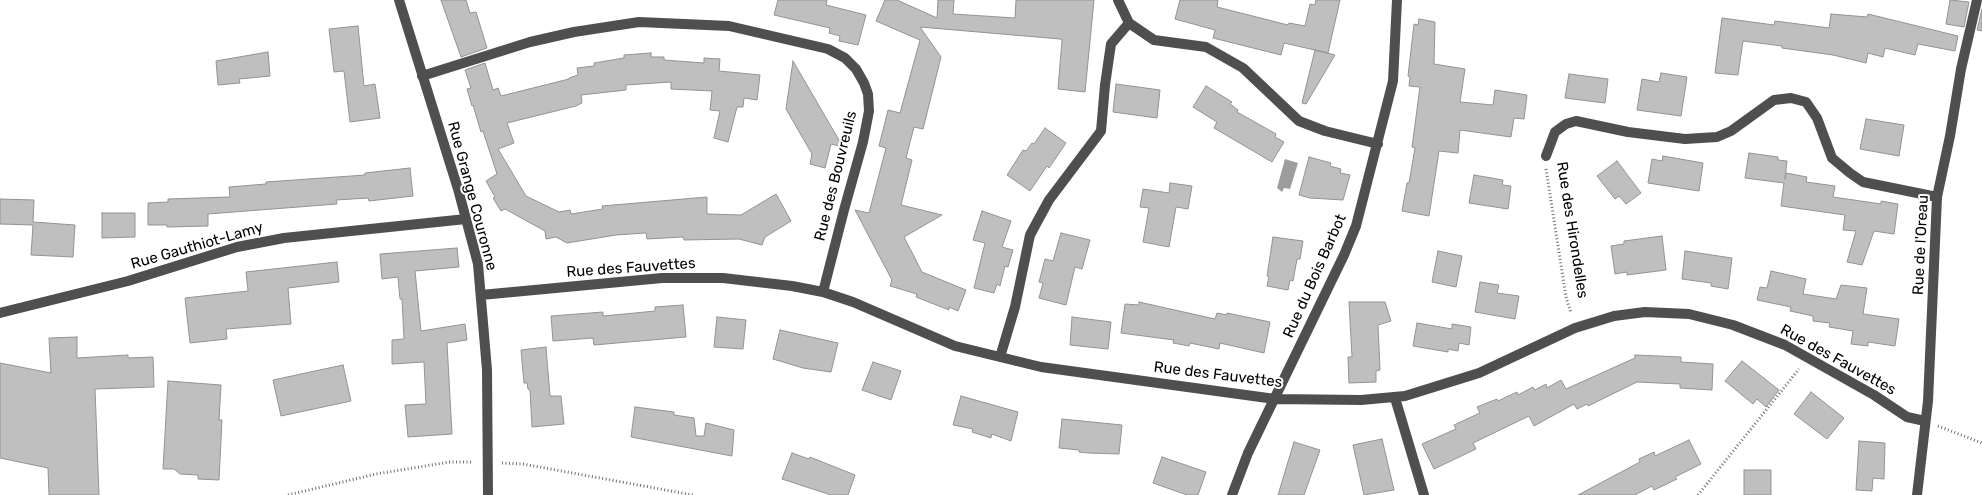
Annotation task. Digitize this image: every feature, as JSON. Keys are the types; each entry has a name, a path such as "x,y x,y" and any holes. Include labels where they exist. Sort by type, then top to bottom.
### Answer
{"street":[{"name":"Rue Grange Couronne","path":"399,0 478,264 487,370 488,495"},
{"path":"1118,0 1130,23 1154,40 1206,47 1243,68 1299,121 1378,144"},
{"name":"Rue du Bois Barbot","path":"1232,495 1248,453 1344,255 1356,226 1393,81 1397,0"},
{"name":"Rue de l'Oreau","path":"1917,495 1928,401 1937,197 1976,0"},
{"name":"Rue des Bouvreuils","path":"422,76 539,40 574,32 640,22 729,26 828,49 845,58 856,69 864,83 868,94 868,111 863,142 823,292"},
{"path":"1000,357 1015,307 1030,235 1049,200 1102,131 1105,84 1112,44 1130,23"},
{"name":"Rue des Hirondelles","path":"1546,156 1554,132 1566,124 1576,121 1628,132 1685,140 1717,137 1731,131 1774,100 1791,98 1806,102 1817,118 1832,158 1857,178 1863,182 1937,197"},
{"name":"Rue Gauthiot-Lamy","path":"0,313 128,281 237,247 284,238 466,219"},
{"name":"Rue des Fauvettes","path":"482,295 662,278 723,278 792,286 823,292 853,302 955,346 1041,367 1275,399 1361,400 1395,398 1426,390 1479,372 1575,328 1622,315 1645,312 1689,314 1733,325 1785,345 1907,417 1925,421"},
{"path":"1395,398 1424,495"}],"path":[{"name":"Rue des Hirondelles","path":"1546,156 1566,297 1575,328"},
{"path":"1698,495 1808,358"},
{"path":"1925,421 1982,443"}],"shaded area":[{"path":"1285,159 1298,163 1290,189 1284,188 1282,192 1277,188"}],"building":[{"path":"441,0 466,0 470,13 476,12 487,48 461,57"},
{"path":"778,0 827,0 826,5 866,15 858,45 839,41 840,36 829,33 830,28 774,15"},
{"path":"885,0 897,0 937,18 938,0 954,0 953,14 1015,18 1016,0 1094,0 1085,92 1058,89 1062,40 1060,39 920,27 941,57 923,129 914,127 906,158 912,160 901,205 942,215 904,237 922,272 966,290 958,311 949,307 949,310 916,297 917,294 890,286 892,280 855,210 869,213 886,148 879,146 888,110 900,113 920,40 876,21"},
{"path":"1180,0 1218,0 1217,7 1288,25 1289,23 1305,26 1310,4 1315,5 1316,0 1340,0 1328,53 1284,43 1281,55 1213,38 1215,30 1175,19"},
{"path":"1950,0 1969,2 1964,27 1946,24"},
{"path":"1982,9 1982,31 1977,30"},
{"path":"1831,14 1867,17 1868,14 1958,36 1955,51 1918,44 1915,55 1885,48 1883,57 1868,53 1866,63 1833,55 1743,41 1738,75 1715,73 1722,18 1774,25 1775,21 1829,28"},
{"path":"1419,19 1435,22 1434,64 1465,69 1460,102 1493,105 1495,90 1527,95 1524,119 1514,118 1511,137 1460,130 1458,153 1439,151 1429,216 1402,211 1415,148 1412,147 1420,87 1409,86 1410,77 1408,76 1414,24 1418,25"},
{"path":"358,26 364,86 375,84 380,118 350,122 344,71 334,72 329,29"},
{"path":"1315,50 1335,55 1306,104 1302,103"},
{"path":"268,52 270,76 239,79 240,83 218,85 216,61"},
{"path":"651,53 651,57 664,57 664,60 704,63 704,58 720,59 719,71 760,75 757,100 744,98 743,107 737,107 728,142 714,138 720,111 710,110 712,91 671,89 671,82 626,85 626,90 581,95 582,103 576,106 507,123 514,143 498,149 526,196 559,212 570,210 571,214 603,209 602,206 707,197 707,214 741,215 776,194 791,221 765,237 762,245 739,239 684,240 683,237 647,239 646,233 616,235 567,243 556,237 546,239 545,231 505,209 501,211 493,198 495,197 486,181 497,174 483,131 481,132 472,106 467,89 471,88 465,70 485,63 493,90 498,88 501,96 569,79 578,75 577,68 594,66 594,63 624,58 624,55"},
{"path":"793,61 843,147 831,144 825,168 810,164 812,154 786,109"},
{"path":"1661,73 1687,77 1681,116 1637,110 1642,79 1659,82"},
{"path":"1569,74 1608,79 1605,103 1565,98"},
{"path":"1116,84 1160,90 1157,118 1113,112"},
{"path":"1206,86 1232,102 1230,104 1238,110 1237,112 1276,134 1275,137 1284,142 1272,162 1214,128 1217,122 1193,107"},
{"path":"1866,119 1904,125 1899,156 1860,149"},
{"path":"1045,128 1066,143 1030,191 1007,175 1023,150 1026,151 1032,143 1034,144"},
{"path":"1749,153 1778,157 1778,160 1787,161 1785,179 1786,173 1807,177 1806,182 1835,186 1833,197 1881,204 1881,201 1898,204 1894,234 1874,231 1862,265 1847,262 1856,231 1843,230 1845,215 1781,206 1784,183 1745,178"},
{"path":"1663,156 1703,163 1699,191 1648,183 1652,159 1662,161"},
{"path":"1309,157 1331,163 1330,166 1341,169 1340,173 1350,175 1343,200 1310,198 1299,195"},
{"path":"1617,161 1641,193 1626,204 1619,196 1615,199 1597,176"},
{"path":"410,168 413,196 369,201 368,198 336,200 337,204 208,214 208,226 167,227 167,225 148,225 148,203 168,202 168,199 230,197 229,187 266,184 266,182 365,175 365,173"},
{"path":"1474,175 1503,180 1502,185 1511,186 1508,209 1469,203"},
{"path":"1170,183 1192,186 1188,209 1176,207 1169,247 1143,242 1149,208 1140,207 1143,189 1169,193"},
{"path":"0,199 34,200 33,222 75,225 73,257 31,255 33,225 0,224"},
{"path":"982,211 1011,221 1002,247 1013,250 1008,267 1005,266 1000,286 997,284 994,293 974,288 985,243 973,240"},
{"path":"102,213 135,213 135,237 102,238"},
{"path":"1061,233 1090,240 1082,269 1075,267 1066,305 1039,298 1043,283 1039,282 1045,259 1053,261"},
{"path":"1662,236 1666,270 1627,275 1627,272 1615,274 1611,246 1624,244 1624,241"},
{"path":"1273,237 1303,241 1300,259 1297,259 1293,281 1290,280 1288,290 1267,286"},
{"path":"457,248 459,267 415,271 421,331 465,324 467,340 447,343 452,434 408,437 405,405 426,404 424,362 392,364 392,340 404,339 402,299 400,299 398,277 382,279 380,254"},
{"path":"1438,251 1462,256 1456,287 1432,282"},
{"path":"1685,251 1732,258 1728,289 1711,286 1711,283 1682,279"},
{"path":"337,262 339,282 288,288 291,324 226,329 227,339 190,343 185,298 248,291 246,272"},
{"path":"1771,271 1806,279 1803,294 1836,299 1841,285 1867,288 1863,314 1899,319 1895,346 1868,342 1868,346 1851,344 1853,331 1829,327 1830,323 1813,321 1813,316 1790,311 1791,307 1757,300 1760,287 1767,288"},
{"path":"1480,282 1499,285 1497,293 1519,296 1515,319 1475,312"},
{"path":"1139,302 1215,319 1217,313 1227,315 1227,313 1270,322 1264,353 1220,343 1219,349 1190,343 1189,346 1173,343 1174,340 1121,333 1125,304 1139,305"},
{"path":"1349,302 1385,302 1391,321 1378,325 1380,370 1376,371 1376,382 1349,383 1348,357 1352,357"},
{"path":"683,305 686,337 594,345 593,338 553,341 551,316 603,312 603,316 655,311 655,307"},
{"path":"717,317 746,320 743,349 714,347"},
{"path":"1072,317 1111,322 1108,349 1070,345"},
{"path":"1417,323 1452,329 1452,324 1471,327 1469,345 1459,343 1458,351 1448,349 1448,352 1413,346"},
{"path":"780,330 838,343 831,372 803,368 773,359"},
{"path":"77,337 77,358 128,355 128,358 153,357 154,387 95,389 99,495 49,495 48,468 0,458 0,363 51,373 49,338"},
{"path":"546,347 550,396 561,396 564,424 532,427 530,390 527,383 524,383 521,350"},
{"path":"1635,355 1681,357 1681,362 1713,364 1712,390 1680,388 1680,384 1637,382 1588,406 1587,404 1577,409 1574,404 1534,426 1529,416 1473,443 1476,449 1434,469 1422,444 1456,429 1454,425 1480,413 1477,407 1497,399 1498,401 1517,392 1518,395 1533,387 1535,390 1546,384 1547,388 1561,380 1566,389 1635,358"},
{"path":"1742,361 1779,390 1766,407 1757,399 1753,404 1725,381"},
{"path":"873,362 901,371 891,400 862,390"},
{"path":"343,365 351,401 281,416 273,380"},
{"path":"168,381 221,385 219,420 222,420 219,480 198,479 198,475 180,474 174,469 163,469"},
{"path":"1811,392 1844,418 1827,439 1794,414"},
{"path":"961,396 1018,412 1011,441 992,434 991,438 972,432 973,429 953,425"},
{"path":"635,407 674,412 674,415 694,418 696,436 704,436 706,423 734,430 732,456 631,437"},
{"path":"1062,419 1122,425 1119,454 1088,453 1059,448"},
{"path":"1382,439 1394,490 1364,495 1353,445"},
{"path":"1689,440 1701,464 1675,477 1677,479 1654,490 1652,486 1635,495 1578,495 1640,462 1639,459 1654,452 1655,456"},
{"path":"1859,441 1885,443 1884,479 1873,478 1872,491 1856,490"},
{"path":"1294,442 1320,450 1304,495 1278,495"},
{"path":"792,453 809,459 810,457 855,475 848,495 831,495 782,479"},
{"path":"1162,457 1206,472 1198,495 1187,495 1153,483"},
{"path":"1744,470 1771,470 1771,495 1744,495"}]}
